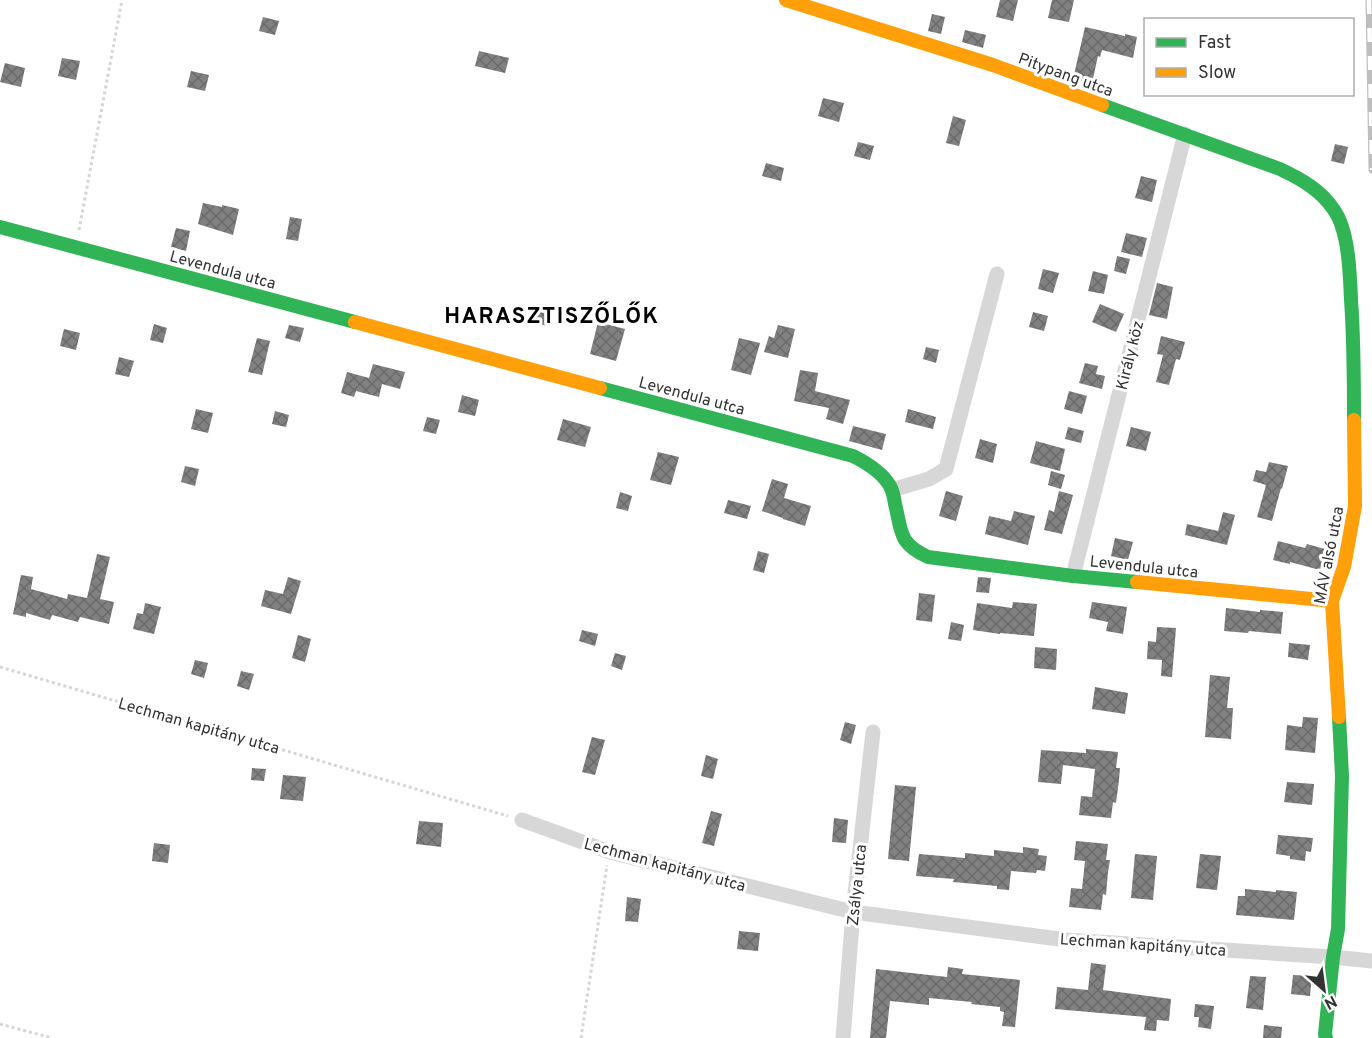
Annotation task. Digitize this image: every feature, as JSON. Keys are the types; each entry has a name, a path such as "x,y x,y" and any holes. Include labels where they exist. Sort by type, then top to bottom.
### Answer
{"street":[{"name":"Pitypang utca","path":"786,0 993,65 1280,169 1301,179 1326,200"},
{"name":"Király köz","path":"1073,576 1185,134"},
{"name":"MÁV alsó utca","path":"1326,200 1335,211 1341,226 1350,277 1354,346 1355,507 1344,567 1332,601 1342,776 1338,929 1333,957 1326,1038"},
{"name":"Levendula utca","path":"0,227 853,456 885,479 892,490 901,535 908,546 928,557 1073,576 1332,601"},
{"path":"892,490 929,479 946,469 997,274"},
{"name":"Zsálya utca","path":"843,1038 853,912 873,732"},
{"name":"Lechman kapitány utca","path":"522,820 609,852 853,912 1067,940 1372,961"}],"path":[{"path":"76,246 122,0"},
{"name":"Lechman kapitány utca","path":"0,667 522,820"},
{"path":"581,1038 609,852"},
{"path":"0,1024 52,1038"}],"building":[{"path":"1000,0 1018,0 1013,21 996,17"},
{"path":"1052,0 1074,0 1069,22 1048,18"},
{"path":"932,14 945,17 941,34 928,31"},
{"path":"263,17 279,21 275,35 259,31"},
{"path":"1085,27 1137,37 1133,58 1102,50 1100,57 1098,56 1092,83 1073,79"},
{"path":"965,30 986,35 983,48 962,42"},
{"path":"479,51 509,58 505,73 475,66"},
{"path":"62,58 80,61 76,80 58,76"},
{"path":"5,63 25,68 21,87 0,82"},
{"path":"191,71 209,75 205,91 187,87"},
{"path":"823,98 844,103 839,122 818,116"},
{"path":"953,116 966,120 959,146 946,143"},
{"path":"858,142 874,146 870,160 854,156"},
{"path":"1335,144 1348,147 1344,164 1331,161"},
{"path":"766,163 784,168 781,181 762,176"},
{"path":"1141,176 1157,180 1152,202 1135,198"},
{"path":"203,203 239,209 233,235 198,224"},
{"path":"290,217 302,219 298,241 286,239"},
{"path":"176,228 190,231 186,251 171,247"},
{"path":"1126,233 1147,238 1142,257 1121,252"},
{"path":"1117,256 1130,259 1126,274 1114,271"},
{"path":"1043,269 1059,273 1053,293 1038,289"},
{"path":"1093,271 1108,275 1104,294 1088,291"},
{"path":"1157,283 1173,287 1167,319 1149,315"},
{"path":"539,304 553,307 548,326 534,323"},
{"path":"1100,304 1124,314 1116,332 1092,322"},
{"path":"1033,312 1048,316 1044,331 1029,327"},
{"path":"598,322 625,329 616,361 590,354"},
{"path":"154,324 167,328 163,343 150,340"},
{"path":"289,325 304,328 300,342 285,338"},
{"path":"778,325 795,329 788,358 764,352 769,336 774,338"},
{"path":"64,329 80,333 76,350 60,346"},
{"path":"1161,336 1185,342 1180,360 1176,359 1169,385 1156,382 1163,355 1157,354"},
{"path":"257,338 270,341 262,375 248,372"},
{"path":"739,338 760,343 751,375 731,370"},
{"path":"926,347 939,350 936,363 923,359"},
{"path":"119,357 134,361 129,377 115,374"},
{"path":"1085,363 1098,366 1096,374 1105,376 1102,389 1079,383"},
{"path":"373,364 405,372 400,389 382,384 379,397 356,391 354,397 341,393 347,372 369,378"},
{"path":"800,370 818,373 815,391 850,400 843,424 826,419 829,408 794,401"},
{"path":"1069,391 1087,396 1082,414 1064,409"},
{"path":"462,395 479,400 475,416 458,412"},
{"path":"196,409 213,413 208,433 191,429"},
{"path":"908,409 936,417 933,429 905,422"},
{"path":"275,411 289,415 286,427 272,424"},
{"path":"427,417 440,420 436,434 423,431"},
{"path":"563,419 591,427 585,447 557,440"},
{"path":"853,426 886,434 882,450 849,441"},
{"path":"1068,427 1084,431 1081,443 1065,439"},
{"path":"1131,427 1151,432 1146,451 1126,446"},
{"path":"980,439 997,444 993,463 975,458"},
{"path":"1036,441 1065,449 1060,471 1030,463"},
{"path":"658,452 679,457 671,485 650,480"},
{"path":"1269,462 1288,466 1272,521 1257,517 1266,485 1253,481 1256,470 1266,472"},
{"path":"185,466 199,469 195,486 181,482"},
{"path":"1051,471 1065,475 1061,489 1048,485"},
{"path":"772,479 788,484 784,498 811,506 805,526 762,511"},
{"path":"946,491 963,496 956,521 939,516"},
{"path":"1059,491 1073,495 1062,534 1044,530 1049,510 1054,512"},
{"path":"620,492 632,496 628,511 616,508"},
{"path":"728,500 751,506 747,519 724,513"},
{"path":"1014,511 1035,516 1028,545 985,534 989,516 1011,521"},
{"path":"1223,512 1235,515 1227,545 1185,535 1187,524 1218,531"},
{"path":"1115,538 1133,542 1128,560 1111,556"},
{"path":"1278,541 1305,548 1307,544 1325,549 1320,570 1273,560"},
{"path":"758,551 769,554 764,573 753,570"},
{"path":"97,554 110,557 100,599 114,602 109,624 80,617 78,622 52,615 50,620 26,613 26,617 13,614 21,575 33,577 31,589 67,599 68,594 87,598"},
{"path":"288,577 301,581 291,614 261,606 265,590 283,594"},
{"path":"978,577 991,578 989,593 976,592"},
{"path":"919,593 935,595 932,622 916,620"},
{"path":"1013,602 1037,604 1034,636 973,630 977,603 1012,608"},
{"path":"1092,602 1127,607 1123,634 1106,631 1108,622 1089,618"},
{"path":"145,603 161,607 154,634 133,629 137,613 143,614"},
{"path":"1226,608 1283,612 1281,634 1224,631"},
{"path":"951,622 964,625 961,641 948,639"},
{"path":"1157,627 1176,628 1172,677 1161,676 1162,660 1147,659 1148,641 1156,642"},
{"path":"582,630 598,634 595,646 579,641"},
{"path":"298,635 311,639 305,662 292,658"},
{"path":"1289,643 1310,645 1308,660 1288,657"},
{"path":"1035,647 1057,649 1056,670 1034,668"},
{"path":"615,653 626,656 622,670 611,666"},
{"path":"195,660 208,663 204,678 191,674"},
{"path":"241,671 254,674 249,690 237,686"},
{"path":"1210,675 1230,677 1227,708 1233,708 1231,739 1205,737"},
{"path":"1095,687 1128,693 1125,714 1092,709"},
{"path":"1303,717 1318,718 1315,753 1285,750 1287,725 1302,727"},
{"path":"845,722 856,725 851,744 840,740"},
{"path":"592,737 605,740 595,775 582,772"},
{"path":"1086,749 1118,752 1116,768 1120,768 1119,780 1116,803 1113,802 1111,818 1079,815 1081,796 1092,797 1095,769 1063,765 1061,784 1038,782 1041,750 1086,753"},
{"path":"706,755 718,759 713,779 701,776"},
{"path":"252,768 266,769 264,781 251,780"},
{"path":"283,775 306,777 303,801 280,799"},
{"path":"1287,782 1314,784 1312,805 1284,802"},
{"path":"895,785 916,787 909,861 888,859"},
{"path":"711,811 722,814 714,846 702,843"},
{"path":"834,818 848,820 846,843 832,842"},
{"path":"419,821 443,823 441,847 416,844"},
{"path":"1278,835 1313,838 1311,852 1306,851 1305,861 1276,854"},
{"path":"1076,841 1108,844 1106,860 1110,860 1106,895 1103,894 1101,910 1069,907 1071,888 1082,889 1085,861 1074,860"},
{"path":"154,843 170,845 168,863 152,861"},
{"path":"1023,847 1039,849 1038,855 1047,856 1045,871 1037,870 1036,873 1011,871 1009,890 997,889 997,886 953,882 954,879 916,876 919,854 965,858 965,853 994,856 994,850 1023,853"},
{"path":"1135,854 1157,856 1153,900 1131,898"},
{"path":"1200,854 1221,856 1217,890 1196,888"},
{"path":"1245,889 1297,892 1294,920 1236,915 1238,896 1245,896"},
{"path":"627,897 641,899 638,922 625,921"},
{"path":"739,931 760,933 758,951 737,949"},
{"path":"1091,963 1106,965 1103,990 1171,999 1169,1021 1157,1020 1156,1031 1144,1030 1146,1017 1055,1009 1057,987 1088,990"},
{"path":"948,967 963,969 962,974 1020,980 1015,1027 1002,1026 1004,1012 1000,1011 1000,1007 929,998 929,1005 890,1001 886,1038 870,1038 876,969 947,977"},
{"path":"1293,975 1312,976 1310,996 1291,994"},
{"path":"1250,976 1266,977 1263,1010 1246,1008"},
{"path":"1195,1004 1214,1006 1211,1029 1198,1027 1199,1017 1194,1017"},
{"path":"1264,1025 1282,1027 1281,1038 1263,1038"}],"railway":[{"path":"1369,0 1372,170"}],"traffic: fast":[{"path":"1102,105 1280,169 1310,186 1329,203 1343,229 1348,254 1353,330 1354,420"},
{"path":"0,227 355,322"},
{"path":"600,388 853,456 874,468 887,481 893,492 903,536 911,547 928,557 1137,582"},
{"path":"1326,1038 1333,957 1338,929 1342,776 1339,717"}],"traffic: slow":[{"path":"786,0 993,65 1102,105"},
{"path":"355,322 600,388"},
{"path":"1339,717 1332,601 1344,567 1355,506 1354,420"},
{"path":"1137,582 1332,601"}],"district":[{"name":"HARASZTISZŐLŐK","path":"552,315"}]}
